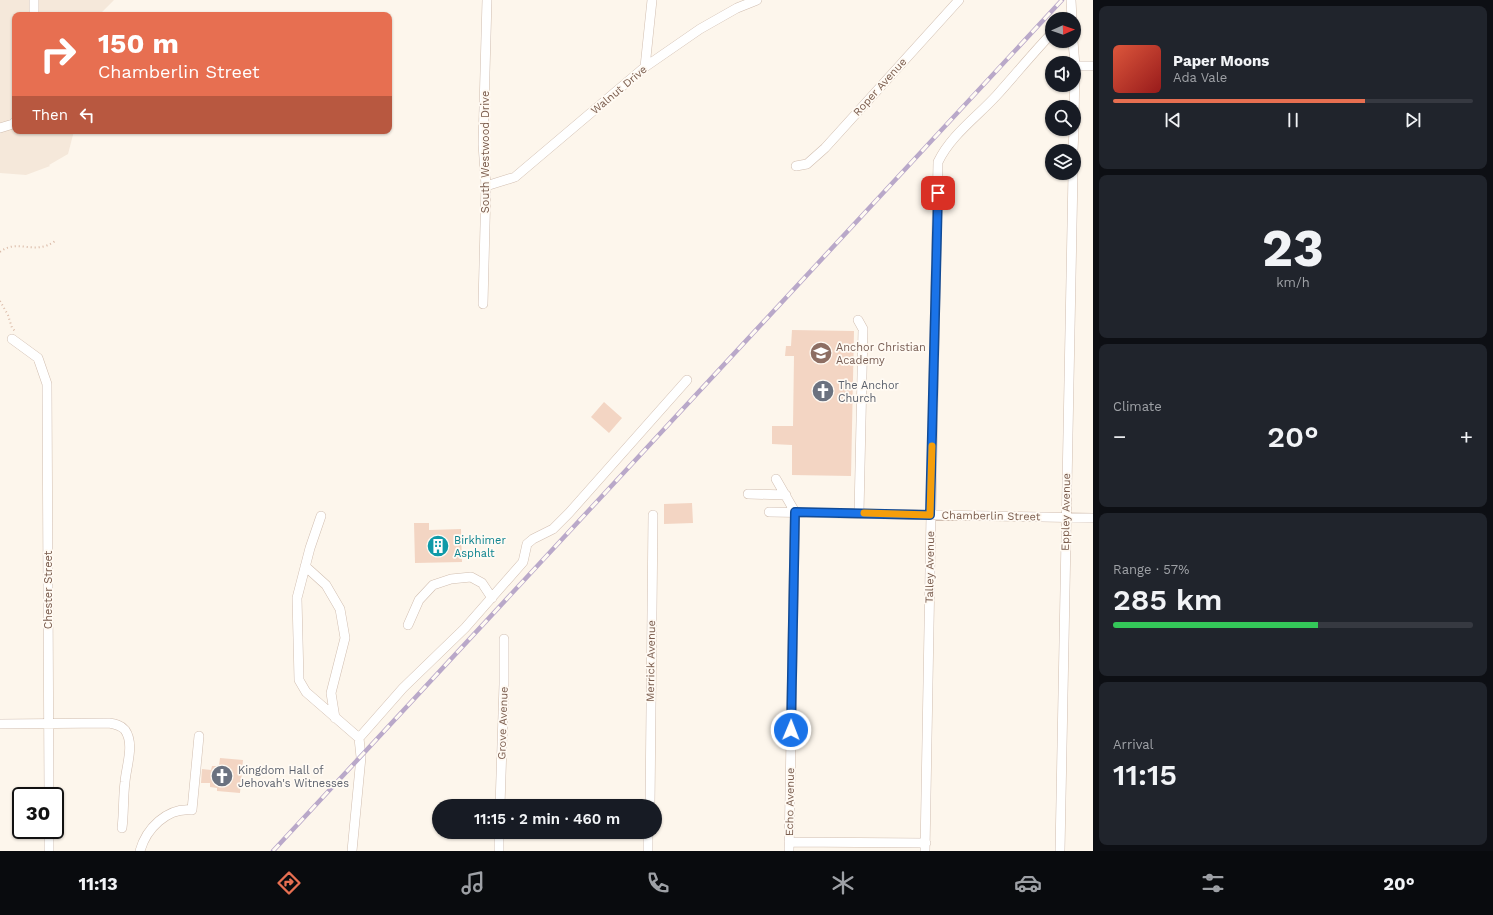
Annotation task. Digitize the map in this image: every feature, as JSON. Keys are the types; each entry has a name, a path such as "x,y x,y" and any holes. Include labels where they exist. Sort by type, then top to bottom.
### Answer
{"street":[{"path":"34,0 34,12"},
{"name":"South Westwood Drive","path":"483,304 486,186 483,144 487,0"},
{"path":"645,67 652,0"},
{"name":"Walnut Drive","path":"486,186 515,177 645,67 700,29 737,8 757,0"},
{"name":"Roper Avenue","path":"796,166 807,164 825,148 959,0"},
{"path":"1071,0 1072,12"},
{"name":"Talley Avenue","path":"926,847 930,515 938,162 950,143 997,96 1045,41"},
{"path":"1081,66 1093,66"},
{"path":"0,128 12,124"},
{"name":"Eppley Avenue","path":"1060,851 1073,180"},
{"path":"858,320 863,329 859,513"},
{"name":"Chester Street","path":"12,339 38,358 47,384 49,787"},
{"path":"359,738 403,688 465,628 492,598 523,562 527,544 533,539 553,529 558,524 687,380"},
{"path":"776,479 795,512"},
{"path":"748,494 786,495"},
{"name":"Chamberlin Street","path":"769,512 1093,518"},
{"name":"Echo Avenue","path":"789,846 795,512"},
{"name":"Merrick Avenue","path":"650,799 653,515"},
{"path":"321,516 305,566 297,598 299,680 306,692 359,738 361,750 352,851"},
{"path":"305,566 326,585 340,609 345,638 332,693 335,718"},
{"path":"408,625 419,600 433,585 450,578 471,577 482,584 492,598"},
{"name":"Grove Avenue","path":"500,799 504,640"},
{"path":"0,724 118,724 125,730 129,748 122,828"},
{"path":"140,851 144,838 153,826 170,814 184,809 192,810 200,736"},
{"path":"49,839 49,851"},
{"path":"499,839 499,851"},
{"path":"648,839 648,851"},
{"path":"789,846 926,847"}],"path":[{"path":"0,252 9,247 21,246 37,248 48,246 55,241"},
{"path":"0,301 8,315 12,328 17,332 12,339"}],"shaded area":[{"path":"0,0 114,0 102,12 12,12 12,134 73,134 68,154 49,165 50,166 26,175 0,173"}],"building":[{"name":"The Anchor Church","path":"792,330 854,331 851,476 792,475 792,445 772,444 772,426 793,426 794,356 785,356 786,346 791,346"},
{"path":"604,402 622,418 609,433 591,417"},
{"path":"692,503 693,523 664,524 664,504"},
{"name":"Birkhimer Asphalt","path":"414,523 429,523 429,530 461,529 462,562 415,563"},
{"name":"Kingdom Hall of Jehovah's Witnesses","path":"220,758 243,760 240,793 217,791 217,788 210,787 210,783 201,783 202,769 211,770 212,766 219,766"}],"railway":[{"path":"273,851 1062,0"}],"slow traffic":[{"path":"864,513 930,515 932,446"}],"place":[{"name":"Anchor Christian Academy","path":"821,353"},
{"name":"The Anchor Church","path":"823,391"},
{"name":"Birkhimer Asphalt","path":"438,546"},
{"name":"Kingdom Hall of Jehovah's Witnesses","path":"222,776"}],"route":[{"path":"791,730 795,512 930,515 938,193"}]}
